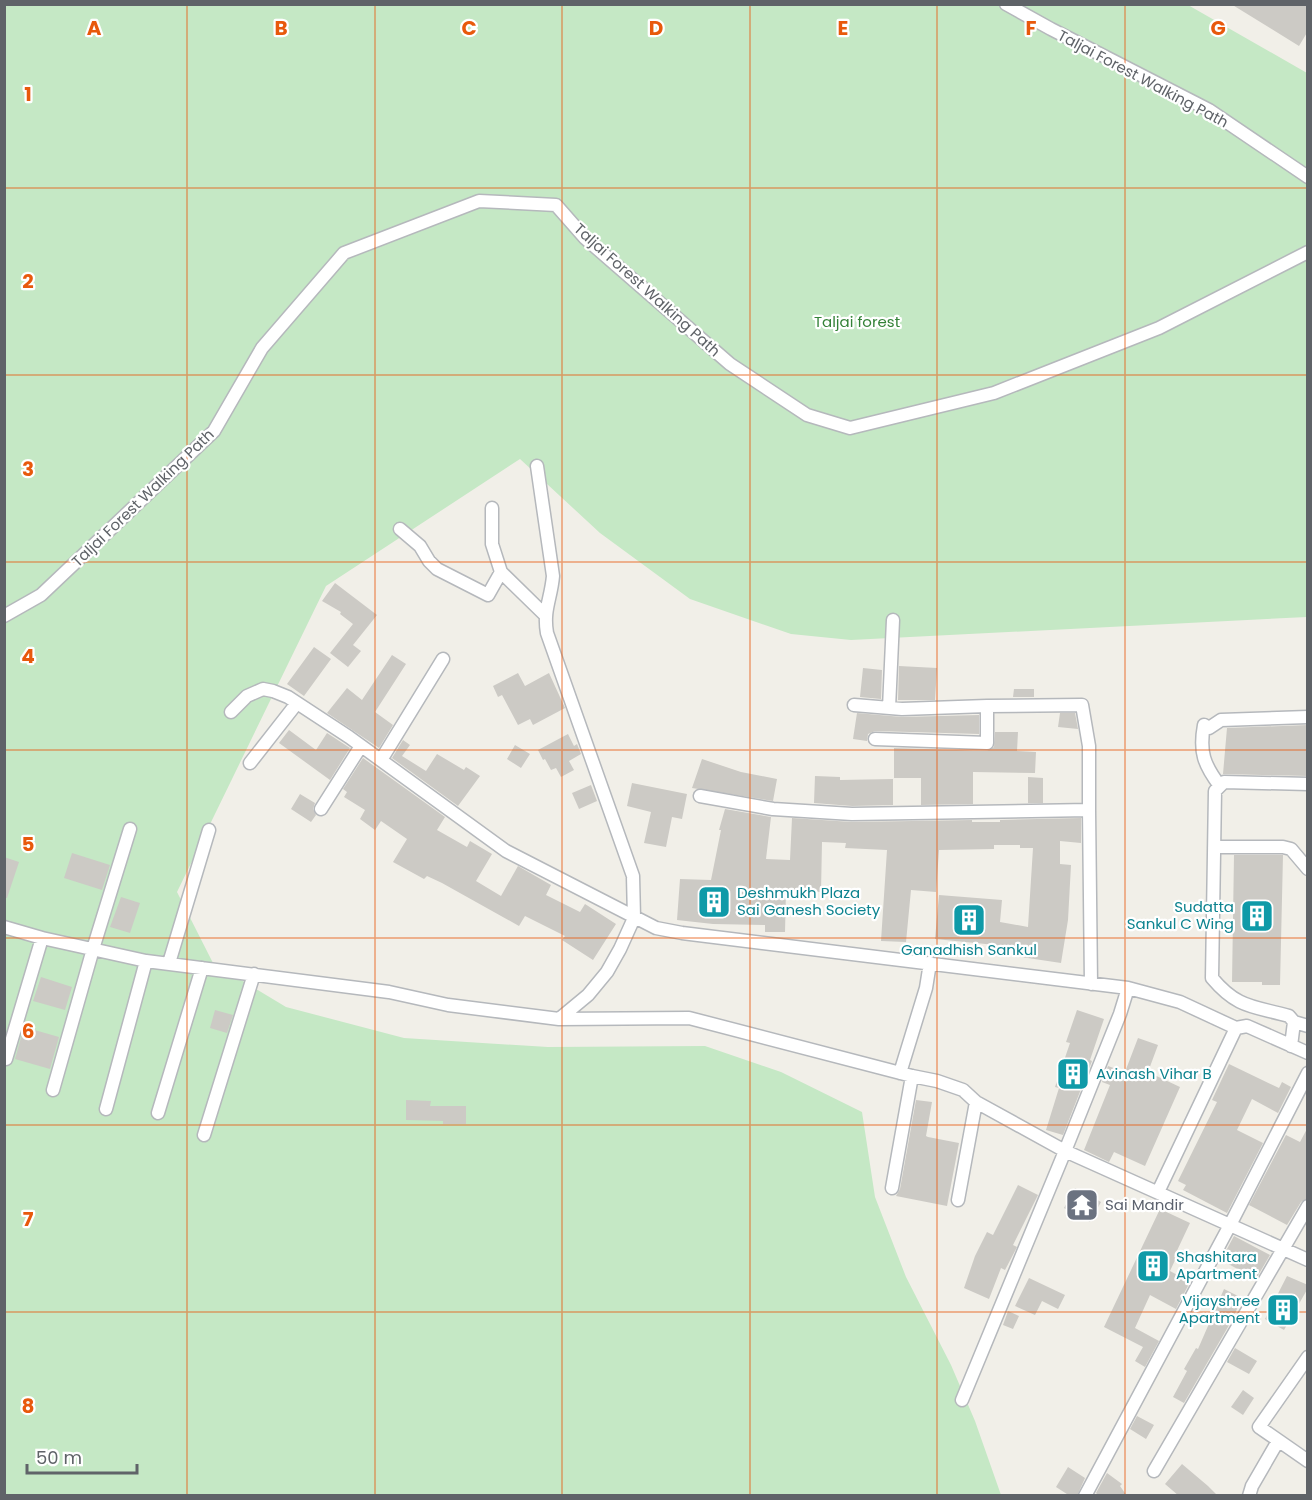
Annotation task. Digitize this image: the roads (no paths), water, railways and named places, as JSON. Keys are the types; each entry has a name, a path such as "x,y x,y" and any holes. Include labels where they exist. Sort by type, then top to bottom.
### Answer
{"street":[{"name":"Taljai Forest Walking Path","path":"1006,4 1050,30 1209,110 1308,177"},
{"name":"Taljai Forest Walking Path","path":"4,616 40,595 214,431 262,348 344,253 478,201 556,205 585,238 730,364 807,415 850,428 1005,389 1159,328 1308,252"},
{"path":"537,466 553,576 544,614 547,633 633,876 634,918 607,972 588,995 559,1019"},
{"path":"492,507 492,544 501,572 544,614"},
{"path":"400,530 420,546 437,569 488,595 501,572"},
{"path":"889,708 893,620"},
{"path":"381,760 443,659"},
{"path":"231,712 247,696 263,689 297,702 362,746 506,851 656,928 929,969 1128,988 1180,1002 1234,1033"},
{"path":"250,763 297,702"},
{"path":"854,705 889,708 1082,705 1089,746 1091,984"},
{"path":"875,739 987,743 987,706"},
{"path":"1220,786 1203,758 1201,742 1204,725 1209,728 1221,720 1308,717"},
{"path":"321,809 362,746"},
{"path":"1308,784 1224,782 1215,791 1212,978 1223,992 1236,1001 1252,1008 1289,1016 1294,1022 1308,1026"},
{"path":"700,796 773,809 852,814 1089,810"},
{"path":"53,1090 130,829"},
{"path":"169,963 209,830"},
{"path":"1214,847 1283,847 1291,849 1308,869"},
{"path":"4,927 42,938 146,961 388,992 448,1005 559,1019 688,1018 906,1075 937,1080 963,1090 976,1102 1065,1151 1308,1260"},
{"path":"6,1059 42,938"},
{"path":"106,1109 146,961"},
{"path":"158,1113 202,968"},
{"path":"892,1188 906,1075 929,969"},
{"path":"204,1135 254,974"},
{"path":"962,1400 1065,1151 1120,1014 1128,988"},
{"path":"1292,1046 1294,1022"},
{"path":"1158,1192 1234,1033 1247,1026 1308,1053"},
{"path":"1085,1496 1230,1225 1306,1076"},
{"path":"958,1200 976,1102"},
{"path":"1154,1471 1308,1206"},
{"path":"1308,1357 1259,1427 1308,1461"},
{"path":"1249,1496 1252,1486 1278,1441"}],"place":[{"name":"Deshmukh Plaza Sai Ganesh Society","path":"714,902"},
{"name":"Sudatta Sankul C Wing","path":"1257,916"},
{"name":"Ganadhish Sankul","path":"969,920"},
{"name":"Avinash Vihar B","path":"1073,1074"},
{"name":"Sai Mandir","path":"1082,1205"},
{"name":"Shashitara Apartment","path":"1153,1266"},
{"name":"Vijayshree Apartment","path":"1283,1310"}],"park label":[{"name":"Taljai forest","path":"857,322"}]}
